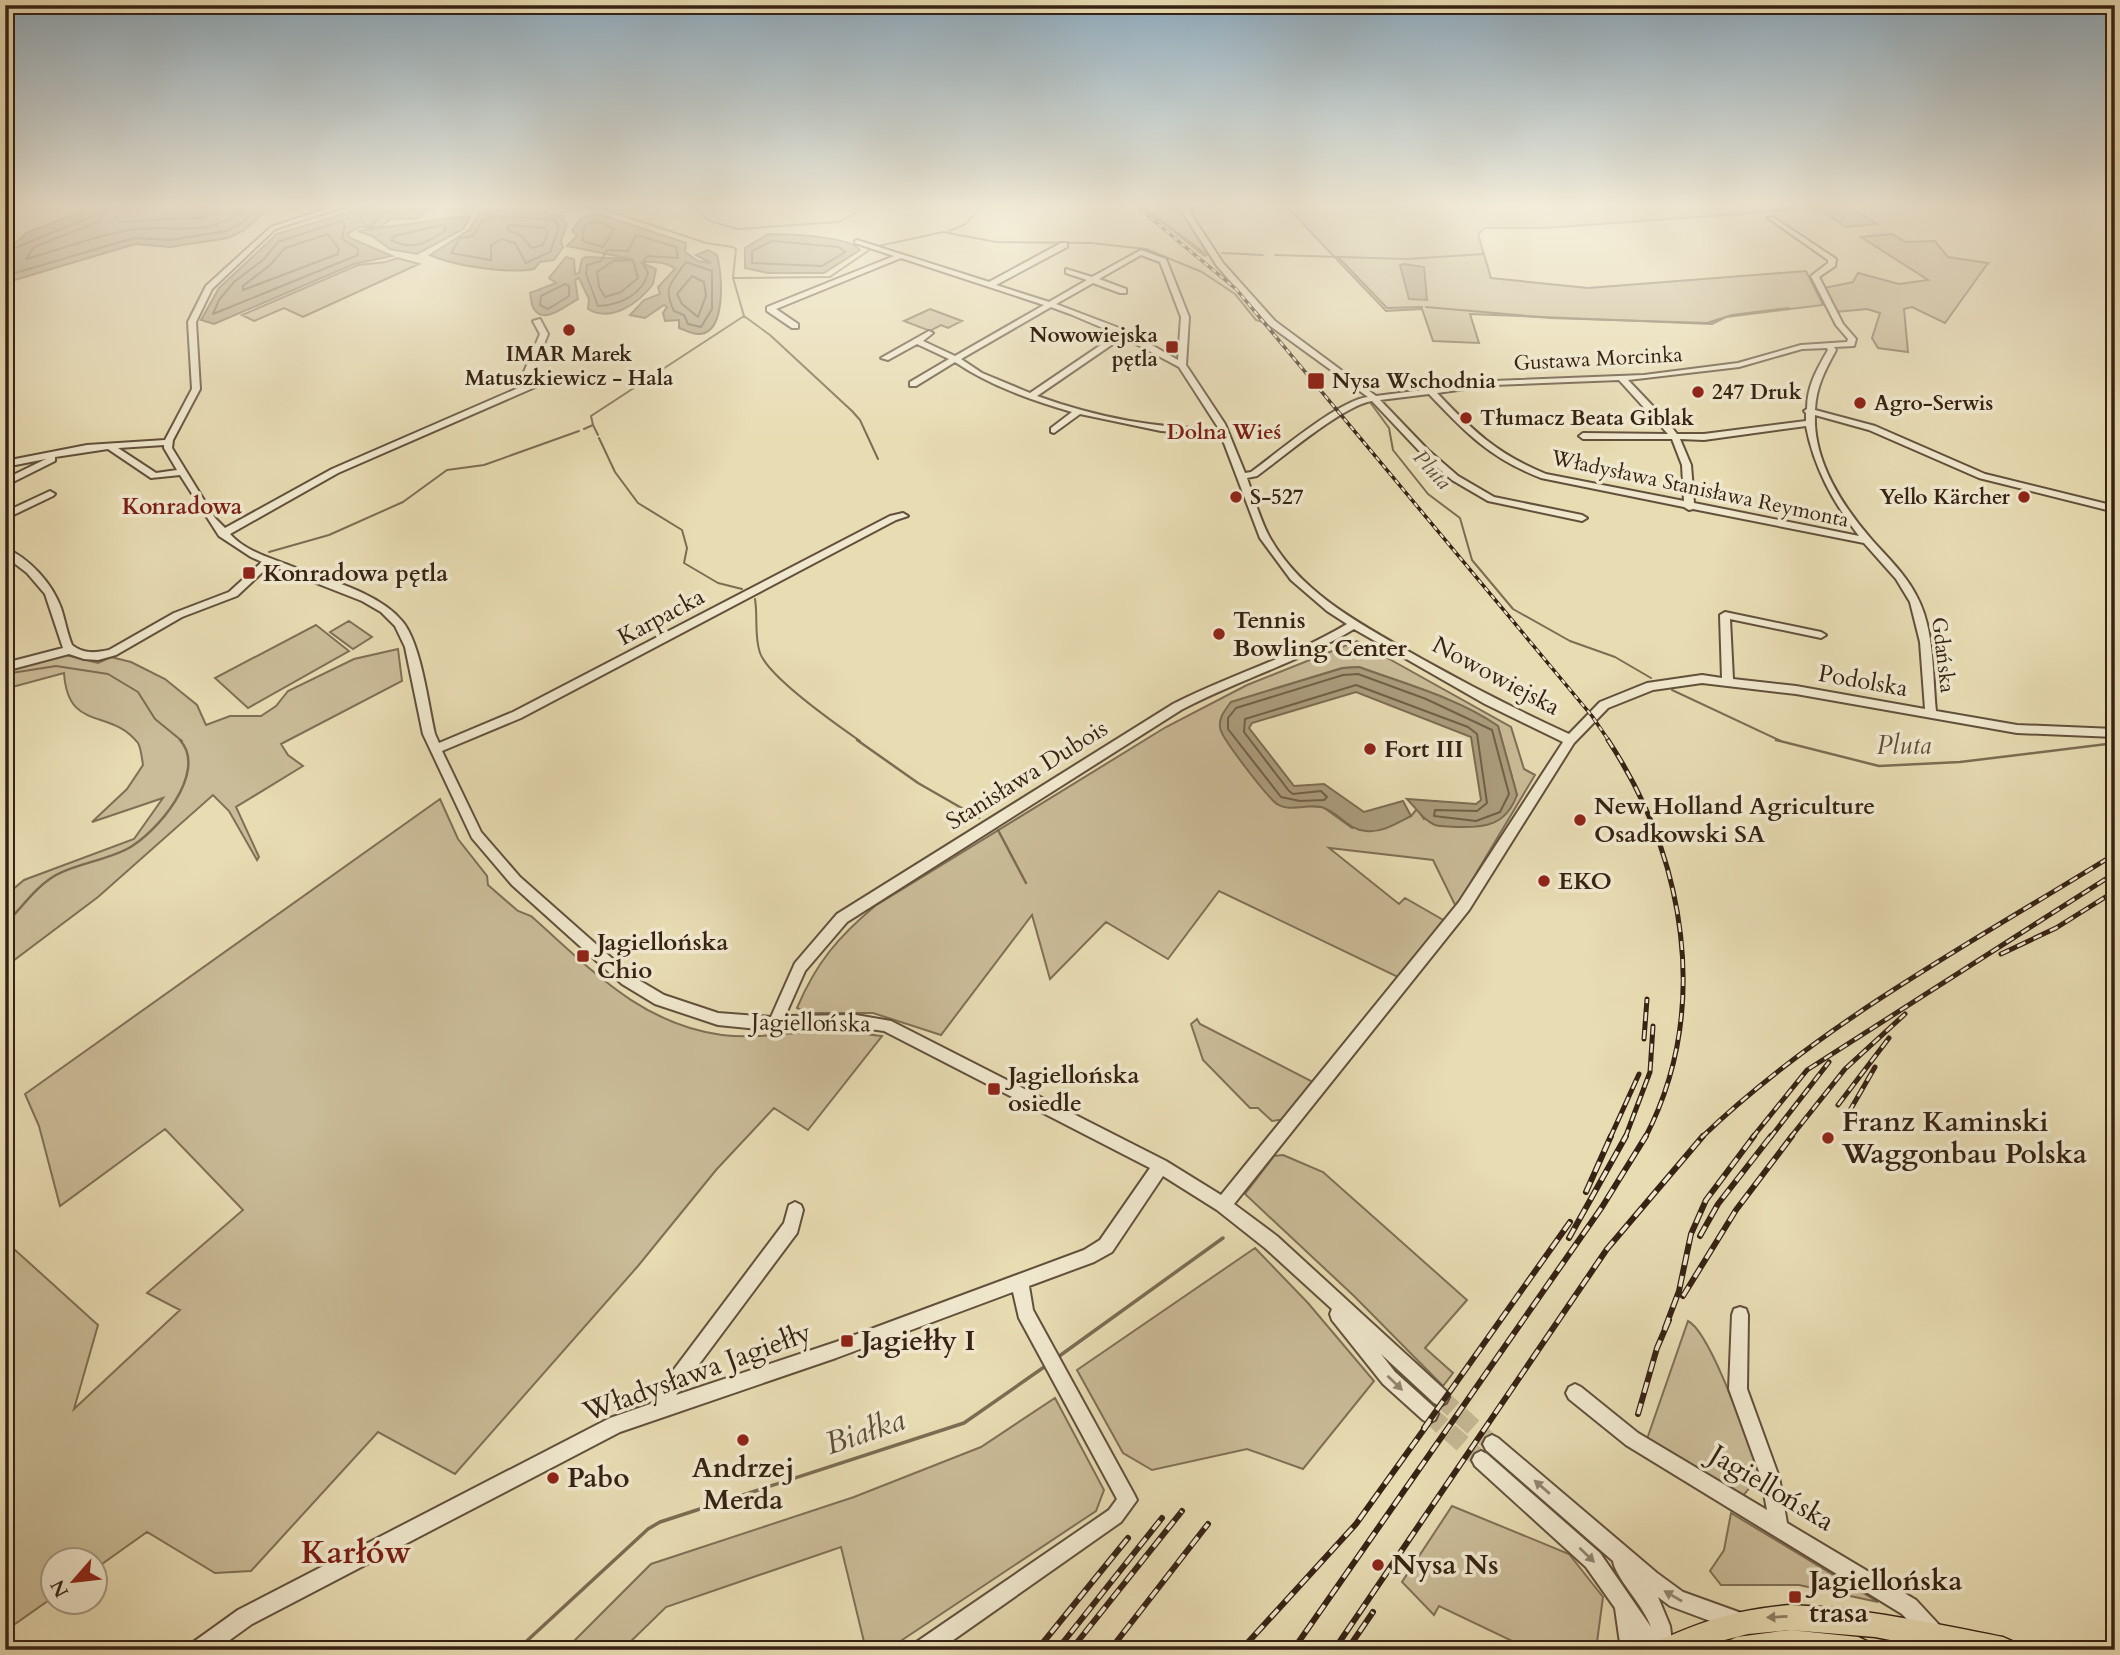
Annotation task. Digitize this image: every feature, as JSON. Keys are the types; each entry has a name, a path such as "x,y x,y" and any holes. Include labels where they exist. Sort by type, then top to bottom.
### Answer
{"main road":[{"path":"1663,1650 1691,1636 1737,1621 1816,1618 2003,1650"},
{"path":"1737,1650 1790,1643 1858,1650"}],"street":[{"path":"214,282 199,304 192,322 196,389 168,442 169,452 222,534 335,471 546,379 528,372 544,334 537,321"},
{"path":"794,326 770,309 832,282"},
{"name":"Nowowiejska","path":"981,282 1051,304 1124,334 1182,365 1210,404 1224,432 1253,513 1280,561 1314,596 1354,624 1489,701 1570,740 1464,906 1223,1205"},
{"path":"990,285 995,282"},
{"path":"913,384 1093,282"},
{"path":"1098,282 1123,291"},
{"path":"1171,282 1185,317 1182,365"},
{"path":"1236,282 1272,323 1370,398 1425,452 1472,490 1516,507 1582,519"},
{"path":"1818,282 1852,342 1830,347"},
{"path":"885,358 929,333"},
{"path":"1032,396 1124,334"},
{"path":"917,341 994,382 1079,411 1199,433 1224,432"},
{"name":"Gustawa Morcinka","path":"1241,477 1254,474 1347,406 1370,398 1493,383 1622,379 1740,365 1801,347 1830,347"},
{"name":"Gdańska","path":"1830,347 1832,350 1817,371 1808,411 1809,423 1832,489 1868,541 1900,578 1916,605 1931,714"},
{"path":"1622,379 1677,439 1690,470 1689,507"},
{"name":"Władysława Stanisława Reymonta","path":"1430,390 1475,440 1515,465 1558,480 1868,541"},
{"path":"1054,430 1079,411"},
{"path":"1808,411 1872,428 1982,476 2115,509"},
{"path":"1583,436 1677,439 1809,423"},
{"path":"5,464 62,452 168,442"},
{"path":"109,446 154,476 182,472"},
{"path":"5,483 62,452"},
{"path":"5,516 50,494"},
{"name":"Karpacka","path":"435,749 505,722 892,519 903,516"},
{"name":"Jagiellońska","path":"222,534 243,549 269,561 366,599 394,618 406,634 422,708 435,749 471,826 496,861 627,980 660,1000 704,1016 775,1023 856,1021 886,1024 1161,1166 1223,1205 1271,1241 1316,1286 1440,1397"},
{"path":"5,551 44,582 57,610 65,642 70,650"},
{"path":"5,667 70,650 94,657 111,653 179,614 222,601 249,582 269,561"},
{"name":"Podolska","path":"1728,681 1726,615 1821,635"},
{"name":"Stanisława Dubois","path":"775,1023 791,982 811,950 859,904 1184,704 1245,673 1315,646 1354,624"},
{"name":"Podolska","path":"1570,740 1604,705 1636,691 1676,681 1728,681 2049,732 2115,733"},
{"name":"Władysława Jagiełły","path":"199,1650 245,1618 616,1424 1020,1284 1088,1256 1106,1246 1161,1166"},
{"path":"662,1408 669,1390 791,1227 795,1210"},
{"path":"922,1650 1115,1516 1128,1500 1025,1312 1020,1284"},
{"name":"Jagiellońska","path":"1316,1286 1389,1378 1429,1414"},
{"path":"1740,1315 1738,1389 1770,1477 1779,1529"},
{"name":"Jagiellońska","path":"1575,1393 1632,1439 1909,1607 1936,1637"},
{"path":"1492,1444 1611,1549 1677,1599 1737,1621"},
{"path":"1481,1460 1593,1560 1642,1630 1663,1650"},
{"path":"1567,1535 1577,1519"},
{"path":"1611,1549 1660,1622 1665,1637 1663,1650"},
{"path":"1620,1595 1630,1631 1631,1650"}],"shaded area":[{"path":"318,282 379,282 303,317 284,308 254,321 242,315"},
{"path":"1359,282 1532,282 1588,288 1662,282 1812,282 1823,305 1726,317 1712,324 1470,314 1479,343 1433,341 1422,309 1386,311"},
{"path":"1852,282 1974,282 1945,323 1912,307 1904,309 1908,352 1878,348 1872,338 1880,313 1867,309 1836,312 1824,288"},
{"path":"930,309 962,321 948,328 941,325 930,331 904,321"},
{"path":"349,621 372,637 353,649 330,632"},
{"path":"316,625 349,651 248,708 215,678"},
{"path":"1357,641 1511,727 1524,769 1535,775 1456,907 1433,860 1329,848 1399,904 1405,898 1445,921 1400,978 1219,891 1168,959 1106,922 1050,979 1032,915 941,1035 873,1013 808,1013 797,1008 812,977 829,952 875,906 1166,727 1247,685","holes":["1359,667 1465,707 1498,726 1517,795 1424,819 1417,809 1411,816 1352,828 1323,807 1277,804 1254,778 1221,730 1231,702 1342,668"]},
{"path":"398,649 402,681 281,744 288,755 303,766 236,807 259,857 257,860 229,811 213,795 98,897 5,967 5,896 24,880 134,839 163,798 92,822 127,789 143,765 138,743 127,732 82,712 73,704 67,692 64,673 5,689 5,669 66,655 98,663 111,657 131,662 165,679 197,705 206,725 230,716 261,716 276,706 288,691 354,659"},
{"path":"440,799 458,839 487,876 488,885 518,911 531,916 596,974 641,1006 693,1029 722,1035 845,1031 882,1036 808,1130 774,1108 716,1170 638,1266 455,1474 378,1432 251,1571 215,1573 147,1532 108,1560 108,1546 38,1546 38,1608 5,1631 5,1257 14,1249 98,1325 74,1409 180,1310 147,1293 243,1210 165,1129 60,1206 39,1126 25,1094"},
{"path":"1197,1019 1200,1024 1315,1083 1286,1119 1272,1121 1258,1108 1250,1108 1203,1060 1191,1024"},
{"path":"1283,1155 1323,1172 1467,1300 1425,1348 1453,1373 1443,1386 1354,1296 1245,1194 1274,1156"},
{"path":"1255,1248 1308,1303 1374,1381 1303,1469 1247,1449 1152,1470 1123,1453 1077,1370"},
{"path":"1688,1321 1707,1345 1718,1367 1760,1474 1743,1496 1647,1439"},
{"path":"1055,1398 1104,1490 1096,1511 887,1650 866,1650 841,1547 666,1607 622,1650 565,1650 651,1564 854,1497 981,1447"},
{"path":"1452,1506 1569,1554 1603,1597 1596,1650 1531,1650 1439,1606 1434,1615 1402,1582"},
{"path":"1731,1513 1878,1602 1799,1585 1721,1585 1710,1571 1724,1550"}],"water":[{"path":"225,282 311,282 214,324 201,320 219,288"},
{"path":"575,282 578,299 549,315 538,313 534,309 530,293 556,283"},
{"path":"581,282 653,282 640,298 615,312 597,313 588,309 589,299"},
{"path":"663,282 721,282 719,313 715,323 709,331 695,334 679,328 679,320 665,321 663,313 667,307 664,305 645,318 630,315 644,300 660,294 658,287"},
{"path":"1405,282 1425,282 1427,300 1409,299"},
{"path":"1359,667 1466,707 1498,726 1517,795 1501,819 1477,827 1456,827 1435,825 1420,814 1407,799 1476,804 1481,800 1471,737 1356,692 1252,723 1249,728 1294,786 1324,784 1364,812 1403,801 1411,816 1384,829 1366,831 1354,828 1319,806 1288,808 1272,799 1224,737 1220,727 1226,709 1231,702 1343,668"}],"waterway":[{"path":"734,282 744,316"},
{"name":"Pluta","path":"1217,282 1235,294 1256,320 1269,324 1356,388"},
{"path":"1362,282 1387,308 1422,307"},
{"path":"1426,307 1550,318 1707,323 1732,315 1789,308"},
{"path":"593,425 591,416 744,316"},
{"path":"744,316 770,335 852,411 860,420 878,459"},
{"name":"Pluta","path":"1364,394 1389,428 1393,450 1428,494 1460,518 1472,560 1513,609 1570,641 1615,657 1651,678"},
{"path":"584,429 593,425"},
{"path":"593,425 598,435"},
{"path":"269,552 329,535 403,502 447,470 484,465 579,431"},
{"path":"599,438 615,472 638,503 682,530 687,548 684,563 718,583 742,589"},
{"path":"755,599 758,647 766,663 805,700 860,741"},
{"path":"5,674 56,666 108,674 138,692 155,719 182,741"},
{"name":"Pluta","path":"1672,690 1781,741"},
{"path":"5,924 48,880 127,849 152,830 184,785 188,768 187,753 180,740"},
{"path":"857,740 918,783 979,818"},
{"name":"Pluta","path":"1776,740 1879,766 1960,762 2107,744"},
{"path":"998,830 1026,883"},
{"name":"Białka","path":"1058,1357 1223,1238"},
{"name":"Białka","path":"517,1650 648,1529 660,1522 964,1423 1047,1365"}],"tunnel":[{"path":"1440,1397 1492,1444"},
{"path":"1429,1414 1481,1460"}],"railway":[{"path":"1228,282 1592,716 1609,741"},
{"path":"1608,740 1634,785 1656,833 1671,883 1680,934 1683,986 1678,1038 1666,1089 1646,1137"},
{"path":"1702,1137 1747,1096 1847,1021 2115,854"},
{"path":"1752,1138 1807,1070 2115,873"},
{"path":"2001,954 2056,928 2115,891"},
{"path":"1644,1039 1647,999"},
{"path":"1790,1138 1845,1069 1905,1014"},
{"path":"1625,1137 1650,1072 1653,1026"},
{"path":"1838,1105 1889,1038"},
{"path":"1770,1138 1829,1062"},
{"path":"1849,1112 1875,1067"},
{"path":"1610,1138 1639,1074"},
{"path":"1586,1192 1611,1136"},
{"path":"1665,1328 1679,1291 1691,1234 1706,1200 1754,1136"},
{"path":"1700,1236 1718,1204 1771,1136"},
{"path":"1683,1296 1736,1210 1792,1136"},
{"path":"1569,1238 1625,1137"},
{"path":"1293,1650 1602,1207 1646,1137"},
{"path":"1334,1650 1607,1249 1702,1137"},
{"path":"1424,1428 1570,1222"},
{"path":"1638,1414 1657,1348 1669,1320"},
{"path":"1241,1650 1356,1524 1430,1421"},
{"path":"1071,1650 1182,1511"},
{"path":"1057,1650 1162,1518"},
{"path":"1110,1650 1208,1524"},
{"path":"1037,1650 1128,1538"},
{"path":"1347,1650 1373,1612"}],"place":[{"name":"IMAR Marek Matuszkiewicz - Hala","path":"569,330"},
{"name":"Nowowiejska pętla","path":"1172,347"},
{"name":"Nysa Wschodnia","path":"1316,381"},
{"name":"247 Druk","path":"1698,392"},
{"name":"Agro-Serwis","path":"1860,403"},
{"name":"Tłumacz Beata Giblak","path":"1466,418"},
{"name":"S-527","path":"1236,497"},
{"name":"Yello Kärcher","path":"2024,497"},
{"name":"Konradowa pętla","path":"249,573"},
{"name":"Tennis Bowling Center","path":"1219,634"},
{"name":"Fort III","path":"1370,749"},
{"name":"New Holland Agriculture Osadkowski SA","path":"1580,820"},
{"name":"EKO","path":"1544,881"},
{"name":"Jagiellońska Chio","path":"583,956"},
{"name":"Jagiellońska osiedle","path":"994,1089"},
{"name":"Franz Kaminski Waggonbau Polska","path":"1828,1138"},
{"name":"Jagiełły I","path":"847,1341"},
{"name":"Andrzej Merda","path":"743,1440"},
{"name":"Pabo","path":"553,1478"},
{"name":"Nysa Ns","path":"1378,1565"},
{"name":"Jagiellońska trasa","path":"1795,1597"}],"district":[{"name":"Dolna Wieś","path":"1224,432"},
{"name":"Konradowa","path":"182,506"},
{"name":"Karłów","path":"356,1553"}]}
